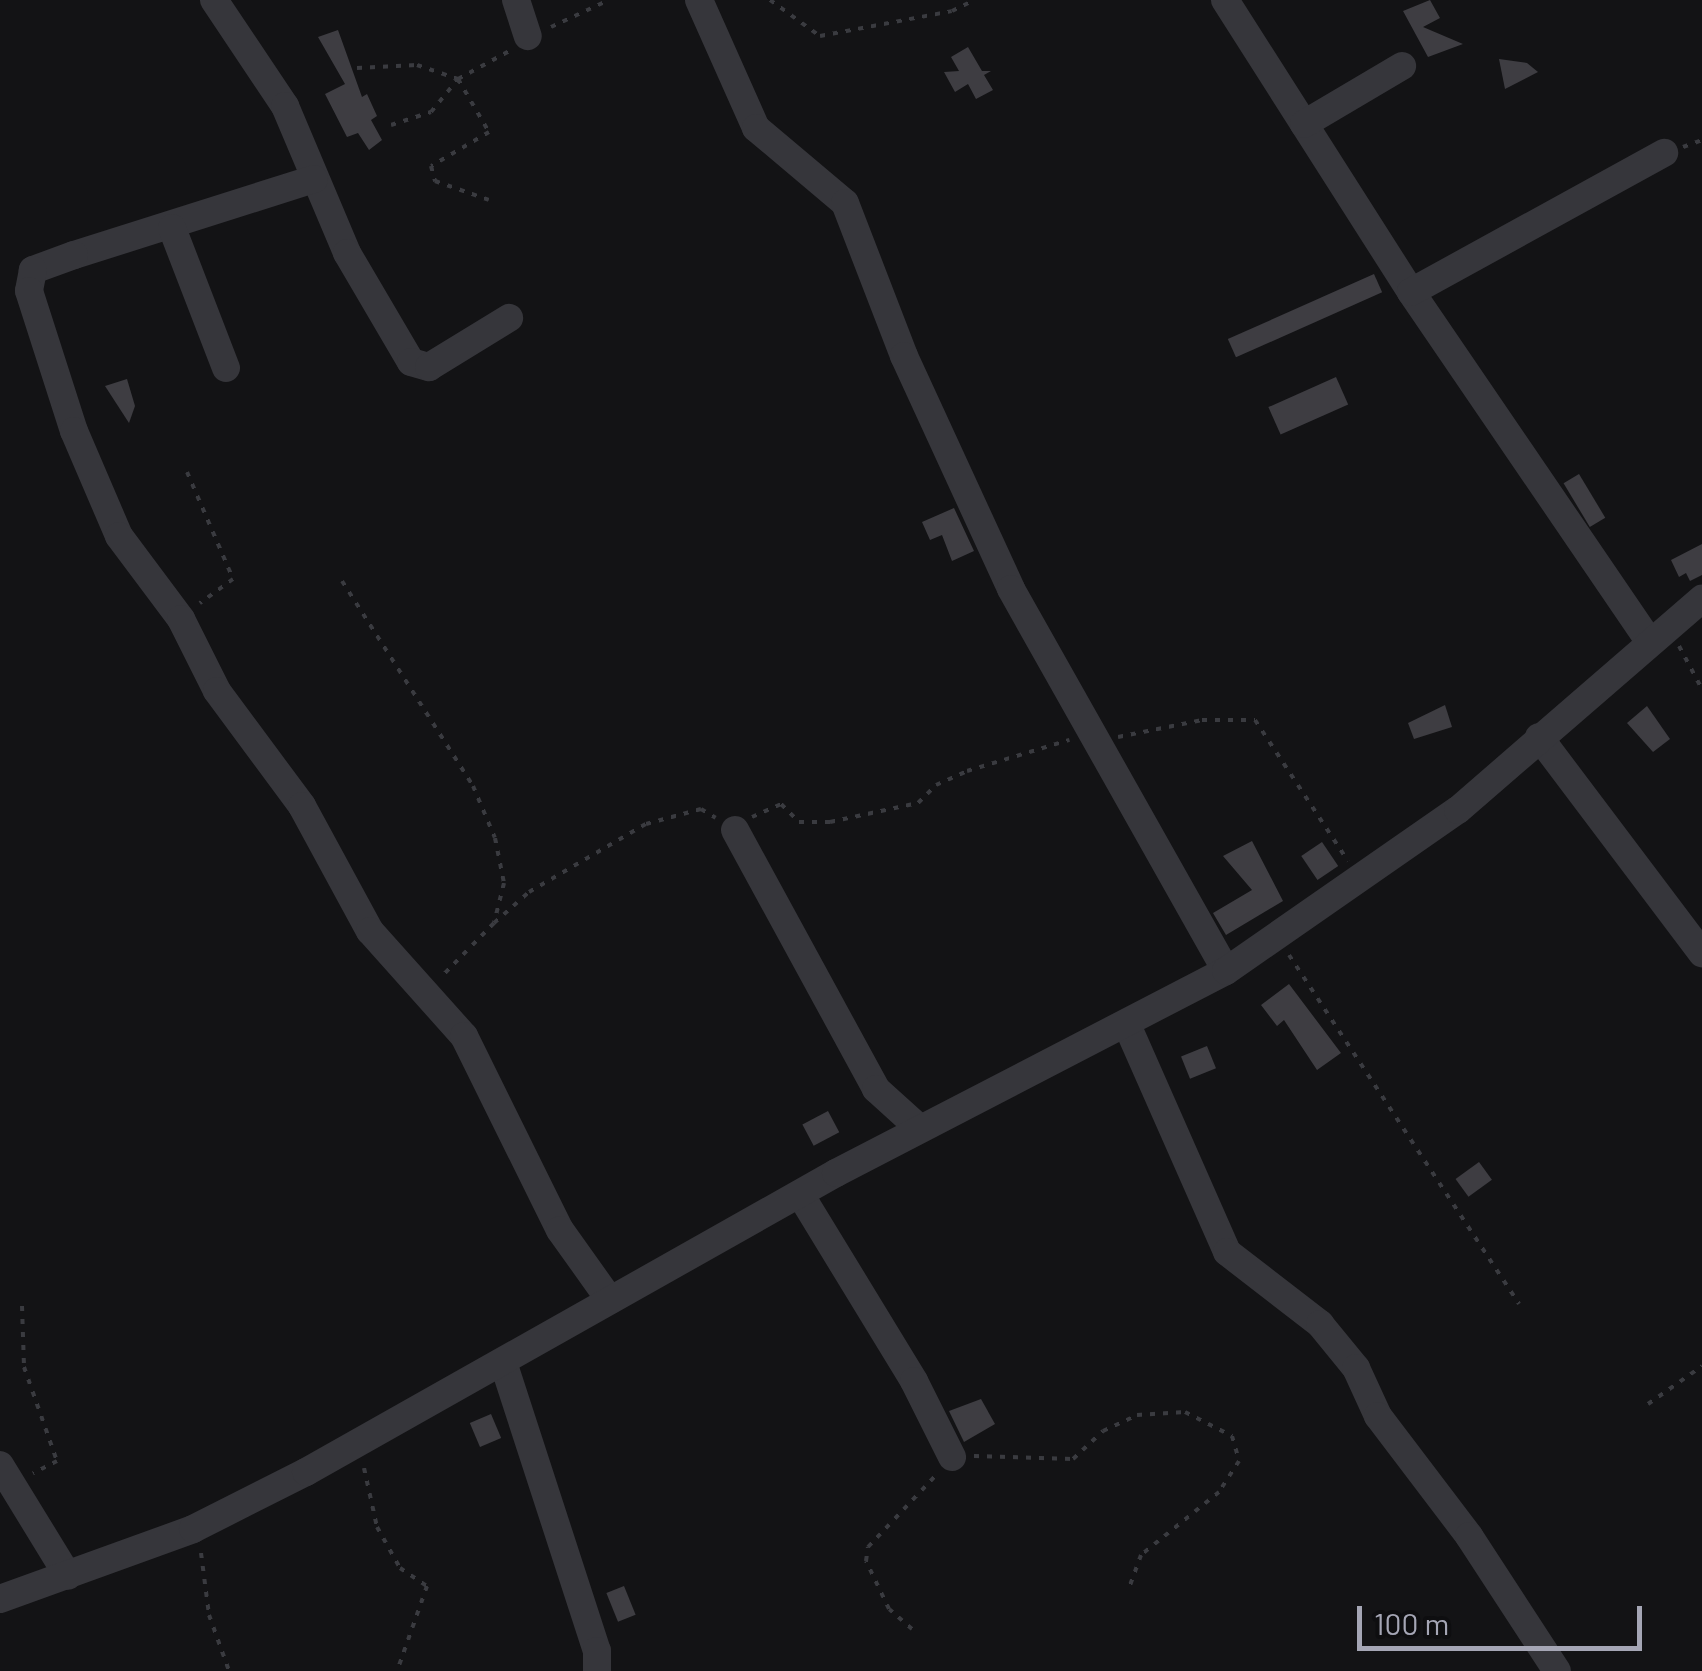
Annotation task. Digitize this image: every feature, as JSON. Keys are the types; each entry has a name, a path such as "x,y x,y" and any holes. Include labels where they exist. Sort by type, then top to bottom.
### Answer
{"street":[{"path":"214,0 258,59 347,253 411,362 429,368 509,318"},
{"path":"516,0 528,36"},
{"path":"699,0 756,128 845,203 961,483 1090,735 1226,971"},
{"path":"1225,0 1411,292 1658,632"},
{"path":"1304,124 1402,66"},
{"path":"1411,292 1664,153"},
{"path":"314,179 34,270 29,291 74,431 119,536 181,619 217,691 302,806 348,899 394,961 426,988 464,1036 560,1230 610,1300"},
{"path":"172,228 226,368"},
{"path":"0,1600 194,1529 357,1443 919,1128 1127,1025 1226,971 1364,881 1458,810 1658,632 1702,599"},
{"path":"1539,737 1702,953"},
{"path":"735,830 876,1089 919,1128"},
{"path":"1127,1025 1227,1252 1320,1324 1344,1354 1378,1416 1469,1536 1557,1671"},
{"path":"800,1194 914,1381 952,1457"},
{"path":"503,1362 597,1651 597,1671"},
{"path":"5,1473 68,1576"}],"path":[{"path":"391,125 431,112 458,78 492,66 528,36 610,0"},
{"path":"770,0 820,36 952,11 975,0"},
{"path":"357,68 417,65 458,78 489,132 431,166 435,181 489,200"},
{"path":"181,619 233,579 186,472"},
{"path":"342,581 473,786 501,868 494,923 464,960 426,988"},
{"path":"1658,632 1702,689"},
{"path":"936,785 1015,751 1090,735 1136,735 1242,715 1255,720 1364,881"},
{"path":"1279,938 1519,1304"},
{"path":"5,1473 56,1461 24,1367 22,1306"},
{"path":"1648,1404 1702,1366"},
{"path":"912,1630 889,1609 866,1561 868,1547 952,1457 1072,1459 1104,1431 1137,1415 1185,1412 1232,1436 1240,1461 1220,1492 1141,1555 1128,1591"},
{"path":"357,1443 377,1527 400,1568 427,1586 398,1671"},
{"path":"194,1529 209,1615 229,1671"}],"building":[{"path":"1430,0 1440,18 1423,27 1463,44 1428,57 1403,11"},
{"path":"338,30 362,97 367,94 377,116 371,120 382,140 369,150 358,133 347,137 325,94 345,84 318,37"},
{"path":"968,47 982,71 991,71 984,75 993,90 976,99 968,84 955,92 944,72 959,71 951,57"},
{"path":"1499,59 1527,63 1538,72 1505,89"},
{"path":"1374,274 1382,292 1236,357 1228,339"},
{"path":"1336,377 1348,404 1281,435 1268,407"},
{"path":"127,379 135,406 129,423 105,386"},
{"path":"1579,474 1605,518 1590,527 1564,483"},
{"path":"954,508 974,551 952,561 942,535 930,540 922,522"},
{"path":"1702,544 1702,575 1690,581 1686,573 1679,577 1671,560"},
{"path":"1445,705 1452,727 1414,739 1408,723"},
{"path":"1647,706 1670,739 1653,752 1627,723"},
{"path":"1252,841 1283,901 1226,935 1213,913 1252,890 1223,856"},
{"path":"1322,842 1338,866 1317,880 1301,856"},
{"path":"1289,984 1341,1053 1317,1070 1284,1020 1277,1026 1261,1005"},
{"path":"1207,1046 1216,1068 1190,1079 1181,1056"},
{"path":"828,1111 839,1132 814,1146 802,1125"},
{"path":"1479,1162 1492,1180 1468,1197 1456,1179"},
{"path":"981,1399 995,1424 964,1442 949,1411"},
{"path":"491,1414 501,1438 480,1447 470,1423"},
{"path":"624,1586 636,1615 618,1622 606,1593"}]}
